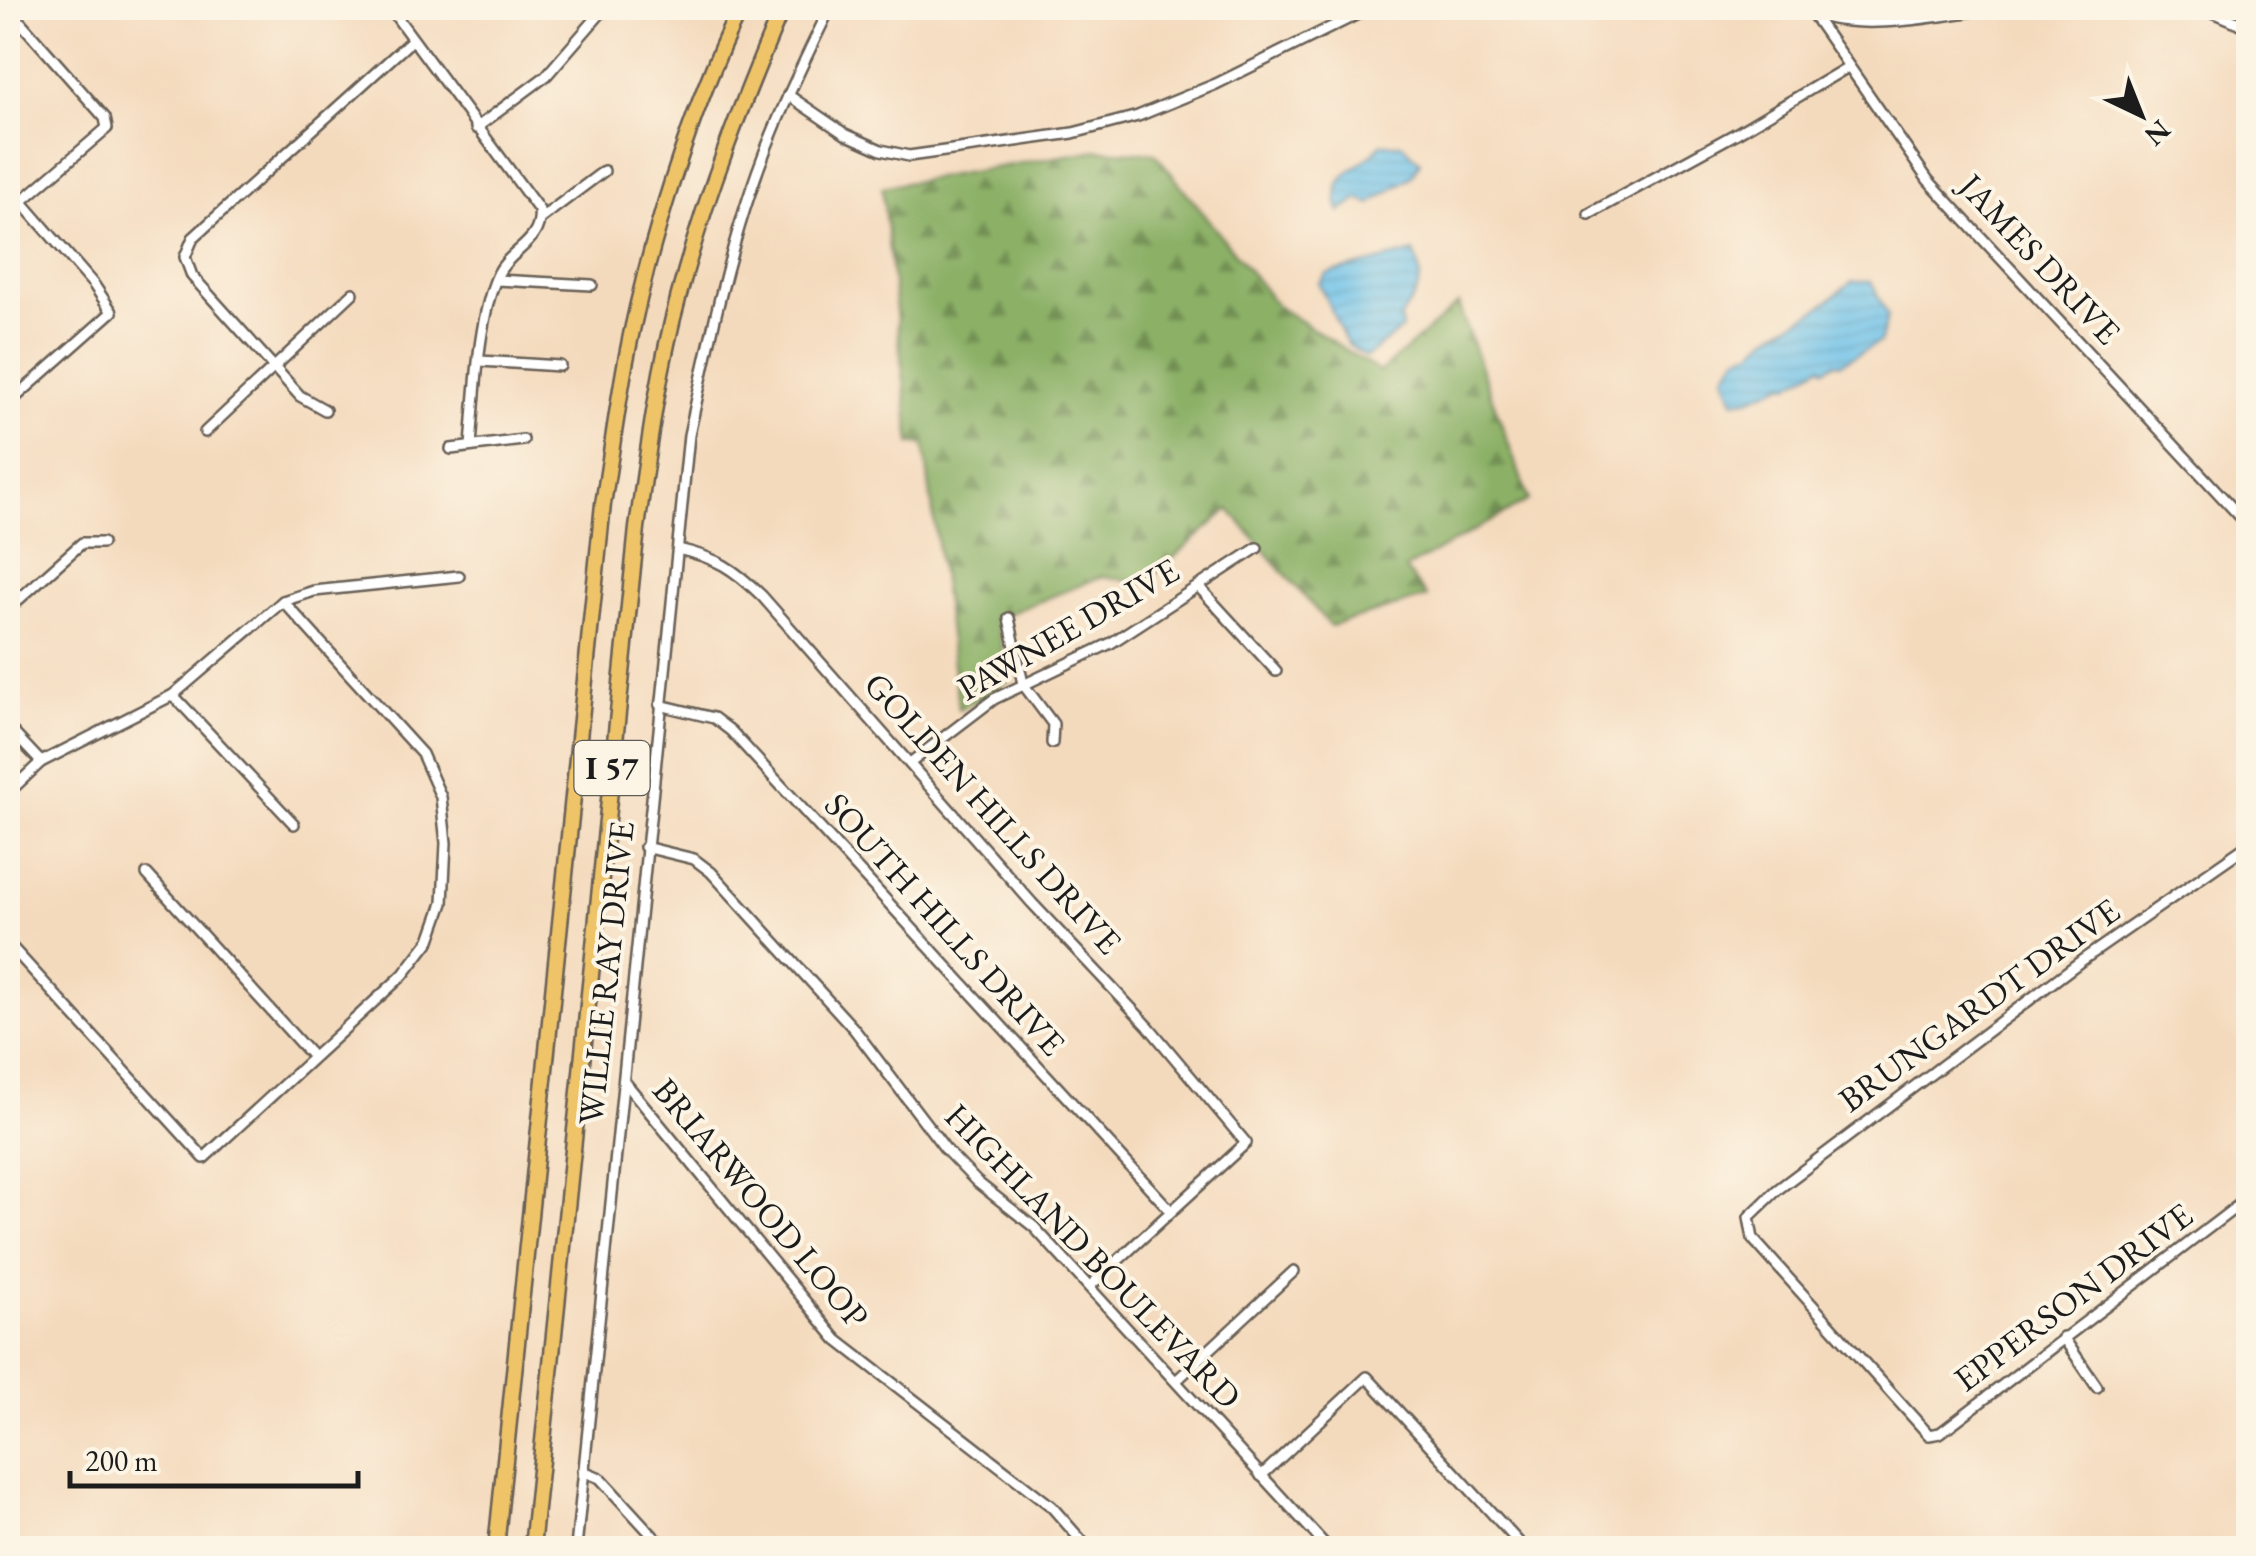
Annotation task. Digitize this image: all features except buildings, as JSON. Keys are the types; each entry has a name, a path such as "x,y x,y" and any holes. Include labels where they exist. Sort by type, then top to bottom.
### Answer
{"highway":[{"name":"I 57","path":"496,1548 603,504 620,394 652,252 687,141 740,8"},
{"name":"I 57","path":"532,1548 637,528 657,392 679,294 735,120 782,8"}],"street":[{"path":"8,8 105,118 107,128"},
{"path":"390,8 534,202 540,219"},
{"path":"476,128 546,76 605,8"},
{"name":"WILLIE RAY DRIVE","path":"576,1548 689,435 717,304 751,190 788,95 830,8"},
{"path":"788,95 844,134 880,150 909,156 1073,133 1138,116 1216,84 1370,8"},
{"path":"1808,10 1844,21 1919,20 1991,8"},
{"path":"2204,8 2248,27"},
{"name":"JAMES DRIVE","path":"1808,10 1928,180 2248,526"},
{"path":"325,410 300,396 192,276 185,257 193,238 412,40"},
{"path":"1589,214 1738,133 1848,67"},
{"path":"107,128 118,132"},
{"path":"22,201 107,128"},
{"path":"471,446 480,360 496,280 504,265 534,236 540,219 604,171"},
{"path":"8,186 94,285 112,312 8,404"},
{"path":"496,280 592,285"},
{"path":"206,432 353,293"},
{"path":"480,360 560,366"},
{"path":"450,449 523,440"},
{"path":"8,608 82,543 102,544"},
{"name":"GOLDEN HILLS DRIVE","path":"678,548 708,556 734,569 786,621 1032,902 1148,1026 1246,1143 1171,1211"},
{"name":"PAWNEE DRIVE","path":"910,764 957,725 1023,684 1110,643 1257,548"},
{"path":"8,793 41,762 173,695 283,601 314,590 460,576"},
{"path":"1198,586 1276,671"},
{"path":"8,943 204,1158 403,974 430,940 443,903 446,843 441,797 422,754 283,601"},
{"path":"1009,618 1023,684 1053,724 1052,743"},
{"path":"173,695 294,824"},
{"name":"SOUTH HILLS DRIVE","path":"660,705 714,718 731,731 1171,1211"},
{"path":"8,727 41,762"},
{"name":"BRUNGARDT DRIVE","path":"1929,1435 1753,1239 1750,1217 1778,1190 2081,961 2248,846"},
{"name":"HIGHLAND BOULEVARD","path":"645,847 694,859 711,872 854,1029 947,1151 977,1182 1034,1227 1328,1548"},
{"path":"147,874 313,1056"},
{"name":"BRIARWOOD LOOP","path":"624,1081 837,1340 1051,1506 1088,1548"},
{"name":"EPPERSON DRIVE","path":"1929,1435 1940,1433 2248,1198"},
{"path":"1090,1286 1171,1211"},
{"path":"1176,1380 1294,1271"},
{"path":"2062,1337 2097,1387"},
{"path":"1261,1476 1367,1378 1524,1548"},
{"path":"583,1471 600,1478 664,1548"}],"green space":[{"path":"1097,150 1155,153 1277,306 1380,372 1458,304 1529,500 1405,569 1427,597 1330,626 1229,509 1144,584 1103,576 995,619 1011,680 959,710 924,444 911,444 882,187"}],"water":[{"path":"1381,144 1402,144 1420,162 1412,176 1370,204 1359,199 1340,212 1337,198 1342,179"},
{"path":"1414,252 1420,280 1400,318 1402,329 1366,357 1347,344 1319,284 1327,274"},
{"path":"1852,282 1871,282 1888,316 1880,342 1840,364 1825,369 1822,365 1789,385 1785,383 1749,399 1734,401 1725,376 1739,355 1753,351 1769,336 1819,308"}]}
